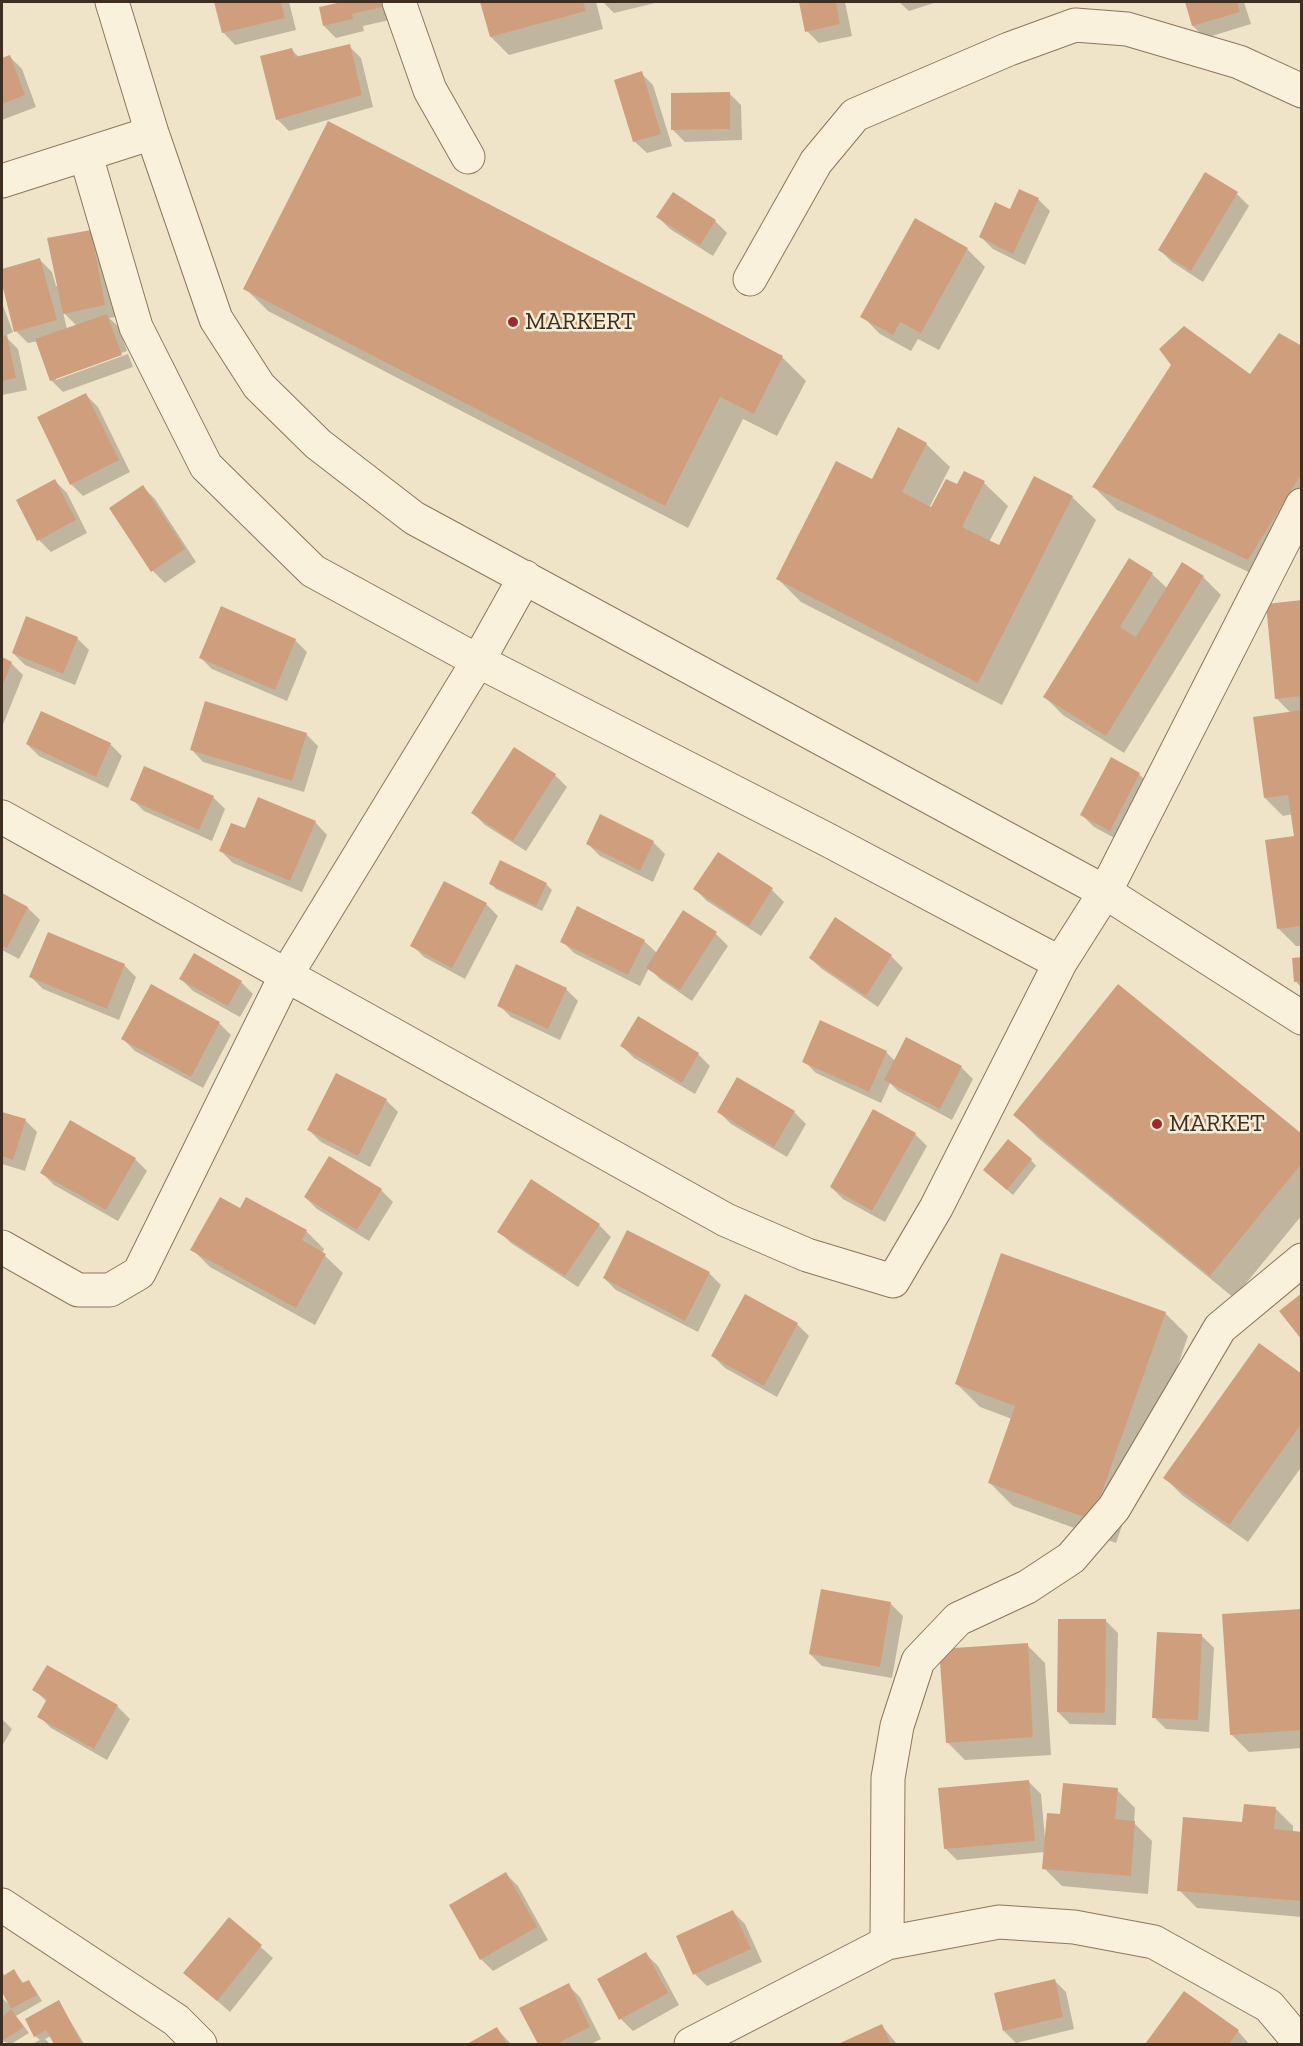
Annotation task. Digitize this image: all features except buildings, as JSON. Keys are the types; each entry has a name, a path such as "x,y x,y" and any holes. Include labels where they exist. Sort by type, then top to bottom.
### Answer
{"street":[{"path":"112,2 152,134 216,319 259,386 318,444 414,518 1105,892 1302,1018"},
{"path":"399,2 430,90 468,157"},
{"path":"750,279 816,162 855,115 1009,49 1075,25 1127,28 1239,63 1302,91"},
{"path":"2,182 152,134"},
{"path":"86,156 136,327 206,466 313,572 478,661 826,839 1060,963"},
{"path":"2,817 285,977 726,1220 807,1255 893,1281 936,1208 1060,963 1105,892 1302,505"},
{"path":"2,1247 78,1290 110,1290 139,1273 285,977 478,661 525,577"},
{"path":"887,1942 888,1778 897,1726 918,1661 958,1619 1027,1587 1071,1558 1114,1509 1220,1328 1302,1260"},
{"path":"2,1905 176,2020 200,2044"},
{"path":"691,2044 887,1942 999,1922 1074,1927 1154,1942 1269,2006 1301,2044"}],"place":[{"name":"MARKERT","path":"513,322"},
{"name":"MARKET","path":"1157,1124"}]}
